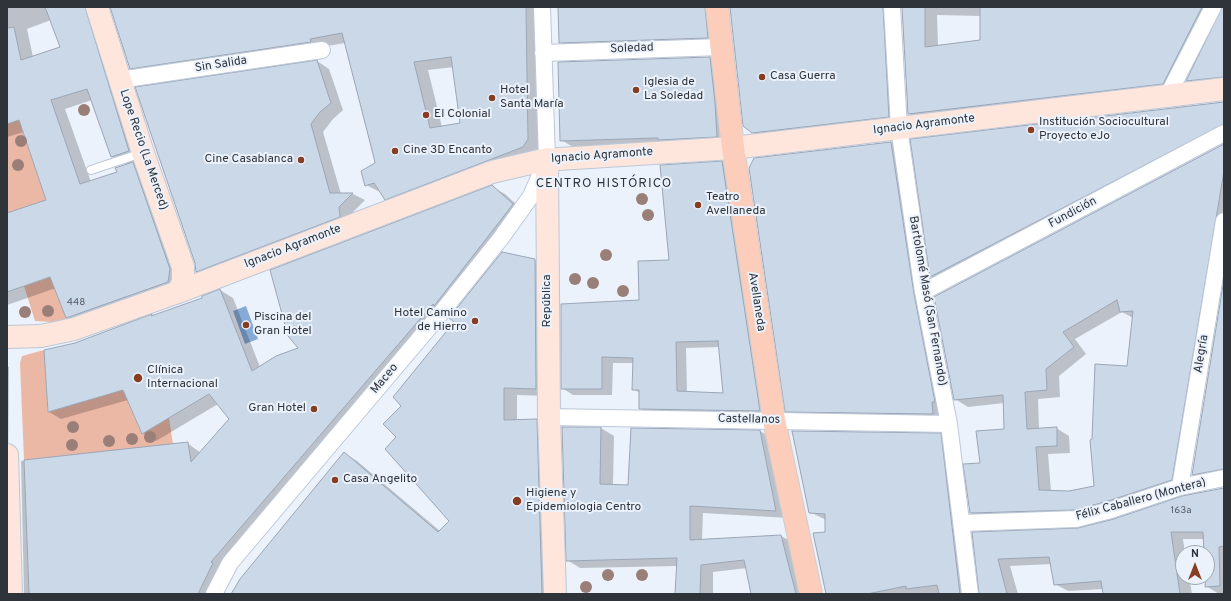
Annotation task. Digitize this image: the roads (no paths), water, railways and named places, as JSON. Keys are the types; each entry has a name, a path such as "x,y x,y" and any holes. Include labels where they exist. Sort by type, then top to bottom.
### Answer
{"main road":[{"name":"Lope Recio (La Merced)","path":"97,7 143,153 183,268 184,282 178,292"},
{"name":"Avellaneda","path":"717,7 733,148 774,420 812,594"},
{"name":"Ignacio Agramonte","path":"7,337 60,333 178,292 492,172 548,159 733,148 1224,89"},
{"name":"República","path":"548,159 549,416 555,594"},
{"path":"7,455 11,594"}],"street":[{"name":"República","path":"542,7 548,159"},
{"name":"Bartolomé Masó (San Fernando)","path":"892,7 899,128 923,292 949,424 970,594"},
{"path":"1168,95 1213,7"},
{"name":"Soledad","path":"543,53 648,48 722,47"},
{"name":"Sin Salida","path":"119,80 322,50"},
{"name":"Fundición","path":"923,292 1224,133"},
{"name":"Maceo","path":"214,594 230,563 437,318 498,242 531,196 548,159"},
{"name":"Alegría","path":"1180,487 1224,221"},
{"name":"Castellanos","path":"549,416 949,424"},
{"name":"Félix Caballero (Montera)","path":"962,523 1076,519 1111,510 1180,487 1224,478"}],"lane":[{"path":"91,170 143,153"}],"water":[{"name":"Piscina del Gran Hotel","path":"246,306 258,339 245,344 233,311"}],"place":[{"name":"Casa Guerra","path":"762,77"},
{"name":"Iglesia de La Soledad","path":"636,90"},
{"name":"Hotel Santa María","path":"492,98"},
{"name":"El Colonial","path":"426,115"},
{"name":"Institución Sociocultural Proyecto eJo","path":"1031,130"},
{"name":"Cine 3D Encanto","path":"395,151"},
{"name":"Cine Casablanca","path":"301,160"},
{"name":"Teatro Avellaneda","path":"698,205"},
{"name":"Hotel Camino de Hierro","path":"475,321"},
{"name":"Piscina del Gran Hotel","path":"246,325"},
{"name":"Clínica Internacional","path":"138,378"},
{"name":"Gran Hotel","path":"314,409"},
{"name":"Casa Angelito","path":"335,480"},
{"name":"Higiene y Epidemiologia Centro","path":"517,501"}],"district":[{"name":"CENTRO HISTÓRICO","path":"604,184"}]}
